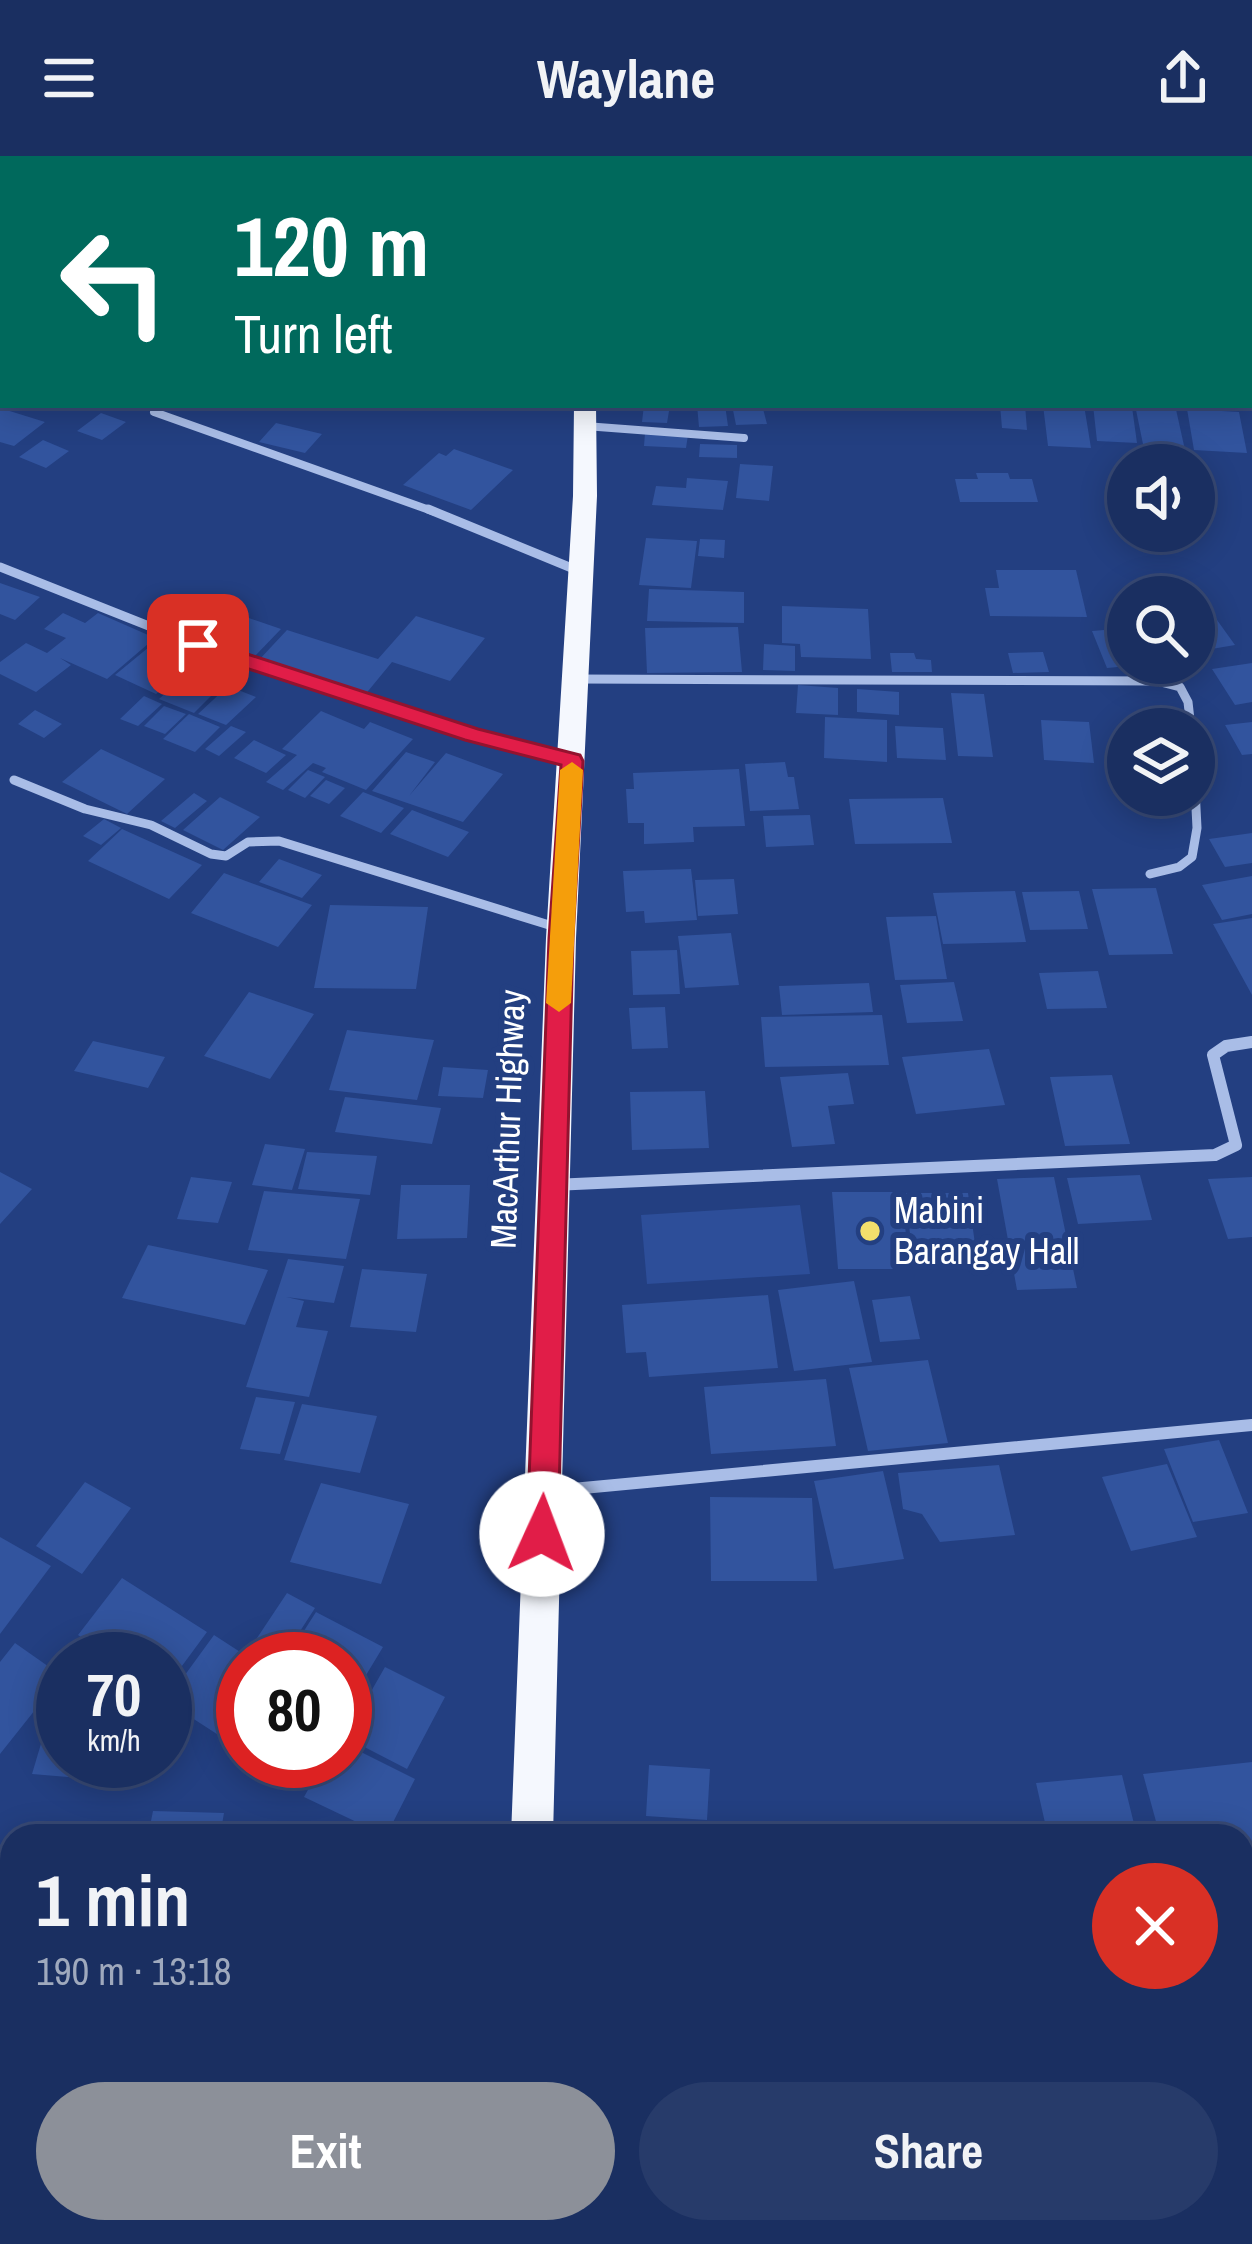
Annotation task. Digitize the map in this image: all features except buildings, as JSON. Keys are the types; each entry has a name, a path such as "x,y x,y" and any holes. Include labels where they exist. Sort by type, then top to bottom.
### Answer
{"highway":[{"name":"MacArthur Highway","path":"532,1824 552,1185 585,415"}],"street":[{"path":"154,412 367,484 579,571"},
{"path":"585,415 744,438"},
{"path":"0,567 237,661 572,761"},
{"path":"575,679 1157,681 1180,687 1188,708"},
{"path":"14,780 85,809 151,825 212,854 226,856 248,842 279,841 562,929"},
{"path":"1150,874 1179,867 1192,857 1197,816"},
{"path":"552,1185 1215,1155 1236,1145 1238,1126 1211,1071 1213,1055 1226,1046 1252,1042"},
{"path":"544,1492 1252,1425"}],"shaded area":[{"path":"800,1205 810,1274 647,1284 641,1215"}],"slow traffic":[{"path":"559,1003 572,770"}],"place":[{"name":"Mabini Barangay Hall","path":"870,1231"}],"route":[{"path":"198,645 473,735 572,761 561,938 542,1534"}]}
